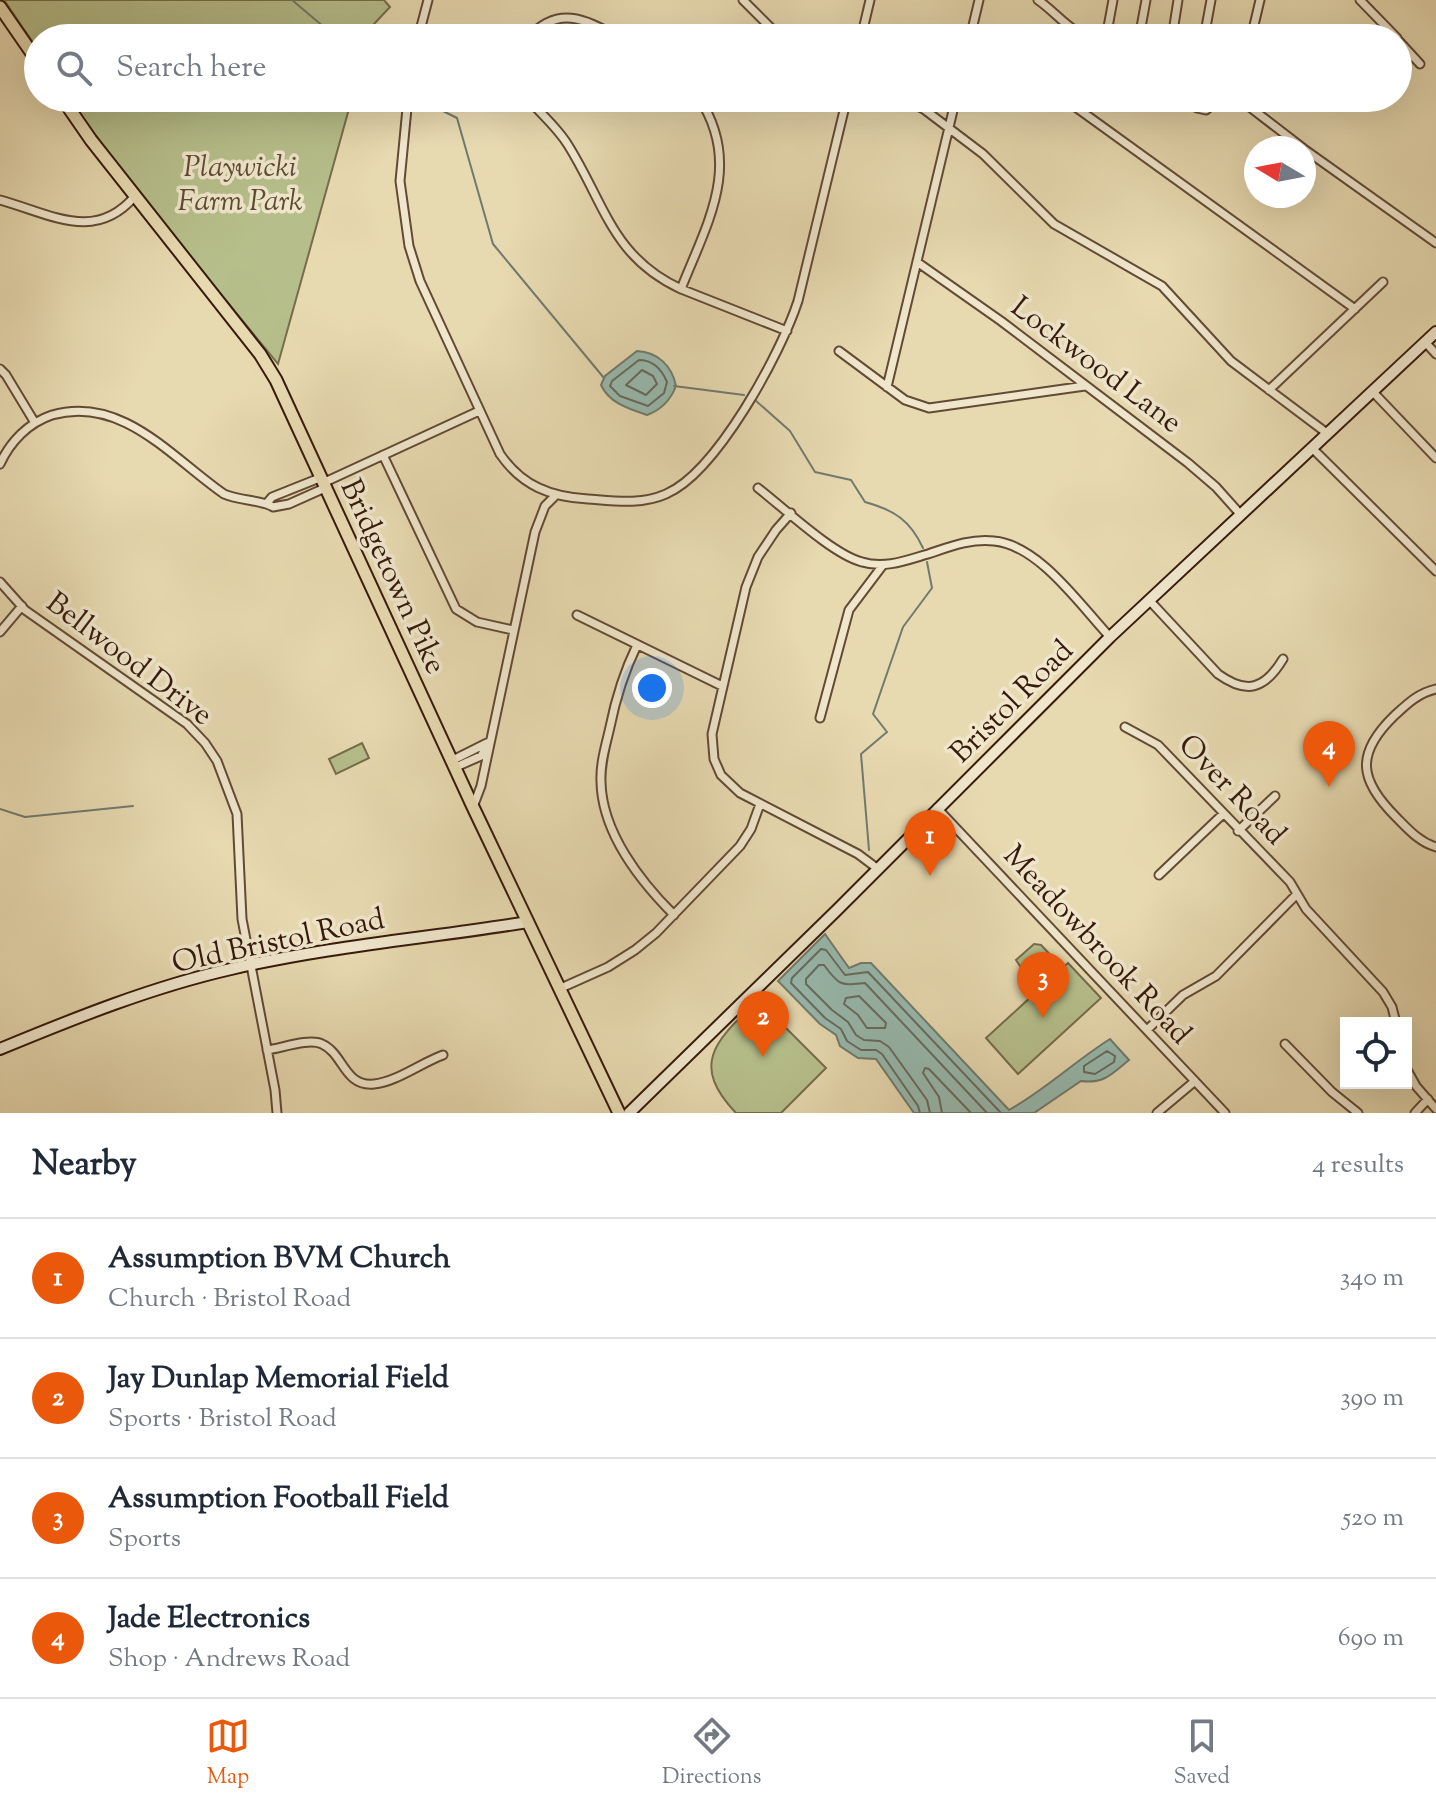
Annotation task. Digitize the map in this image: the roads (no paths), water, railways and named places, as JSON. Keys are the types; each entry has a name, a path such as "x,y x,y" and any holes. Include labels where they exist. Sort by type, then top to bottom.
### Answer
{"main road":[{"path":"0,7 24,42"},
{"name":"Bridgetown Pike","path":"72,112 260,354 276,380 473,807 619,1113"},
{"name":"Bristol Road","path":"629,1113 1110,637 1436,332"},
{"name":"Old Bristol Road","path":"0,1049 156,991 250,965 364,944 528,922"}],"street":[{"path":"422,24 428,0"},
{"path":"743,0 767,24"},
{"path":"864,24 870,0"},
{"path":"975,24 979,0"},
{"path":"1038,0 1067,24"},
{"path":"1053,10 1055,0"},
{"path":"1109,24 1113,0"},
{"path":"1142,24 1146,0"},
{"path":"1174,24 1178,0"},
{"path":"1207,24 1211,0"},
{"path":"1254,24 1260,0"},
{"path":"1360,0 1383,24"},
{"path":"546,24 572,18 595,24"},
{"path":"1412,55 1420,64"},
{"path":"407,112 400,181 407,237 420,281 479,411 507,463 532,485 555,496 622,502 663,496 687,482 706,463 767,372 798,301 844,112"},
{"path":"541,112 570,147 623,245 645,267 681,289 787,331"},
{"path":"681,289 714,205 721,174 716,134 706,112"},
{"path":"924,112 1000,169 1054,224 1162,286 1223,354 1328,434"},
{"path":"887,387 953,112"},
{"path":"1082,112 1355,309"},
{"path":"1256,112 1288,136"},
{"path":"1316,157 1436,243"},
{"path":"0,200 73,220 93,222 118,213 135,196"},
{"name":"Lockwood Lane","path":"917,262 1001,321 1195,469 1241,515"},
{"path":"1269,390 1383,282"},
{"path":"1425,342 1436,354"},
{"path":"839,351 912,404 937,408 1085,386"},
{"path":"0,369 35,423"},
{"path":"1373,392 1436,458"},
{"path":"0,464 11,444 35,423 55,414 76,411 113,415 140,430 224,494 273,507 285,505 325,482 479,411"},
{"path":"1313,449 1436,571"},
{"path":"383,455 456,609 477,622 513,630"},
{"path":"758,488 843,554 860,562 883,565 963,543 985,540 1007,543 1042,564 1110,637"},
{"path":"473,807 481,786 535,532 545,506 555,496"},
{"path":"791,513 769,538 753,567 712,734 714,759 721,775 733,788 858,854 878,869"},
{"path":"820,718 849,610 883,565"},
{"name":"Bellwood Drive","path":"0,582 22,606 187,724 213,754 237,814 240,907 277,1113"},
{"path":"1149,600 1218,674 1230,682 1263,684 1272,677 1283,659"},
{"path":"0,632 22,606"},
{"path":"577,615 722,686"},
{"path":"637,645 618,688 602,766 602,798 607,815 636,873 674,915"},
{"path":"1436,689 1416,696 1379,731 1369,747 1366,762 1370,784 1379,800 1415,836 1436,847"},
{"name":"Over Road","path":"1125,727 1158,745 1290,882 1306,909 1383,992 1394,1017"},
{"path":"454,764 481,756 489,742"},
{"path":"1238,831 1275,796"},
{"path":"561,988 608,967 635,950 674,915 744,841 760,804"},
{"name":"Meadowbrook Road","path":"937,808 1225,1113"},
{"path":"1159,875 1223,814"},
{"path":"1147,1030 1183,995 1216,976 1296,895"},
{"path":"267,1050 322,1044 347,1074 365,1084 389,1080 443,1055"},
{"path":"1285,1044 1332,1092 1358,1113"},
{"path":"1412,1079 1436,1109"},
{"path":"1157,1113 1195,1081"},
{"path":"1415,1113 1428,1099"}],"water":[{"path":"637,351 663,361 676,386 665,404 647,415 614,401 601,385 605,376"},
{"path":"825,934 849,968 871,963 1009,1110 1110,1039 1129,1060 1102,1079 1081,1081 1034,1113 914,1113 876,1059 858,1058 840,1046 836,1035 820,1024 778,981"}],"waterway":[{"path":"292,0 320,24"},
{"path":"445,112 457,118 493,244 604,378"},
{"path":"674,386 744,395"},
{"path":"755,400 790,431 815,472 851,480 865,502 893,513 907,523 923,548"},
{"path":"869,850 861,754 887,732 873,714 903,627 932,588 927,562"},
{"path":"0,809 25,817 133,806"}],"place":[{"name":"Jade Electronics","path":"1329,787"},
{"name":"Assumption BVM Church","path":"930,876"},
{"name":"Assumption Football Field","path":"1043,1018"},
{"name":"Jay Dunlap Memorial Field","path":"763,1057"}],"park label":[{"name":"Playwicki Farm Park","path":"240,183"}]}
